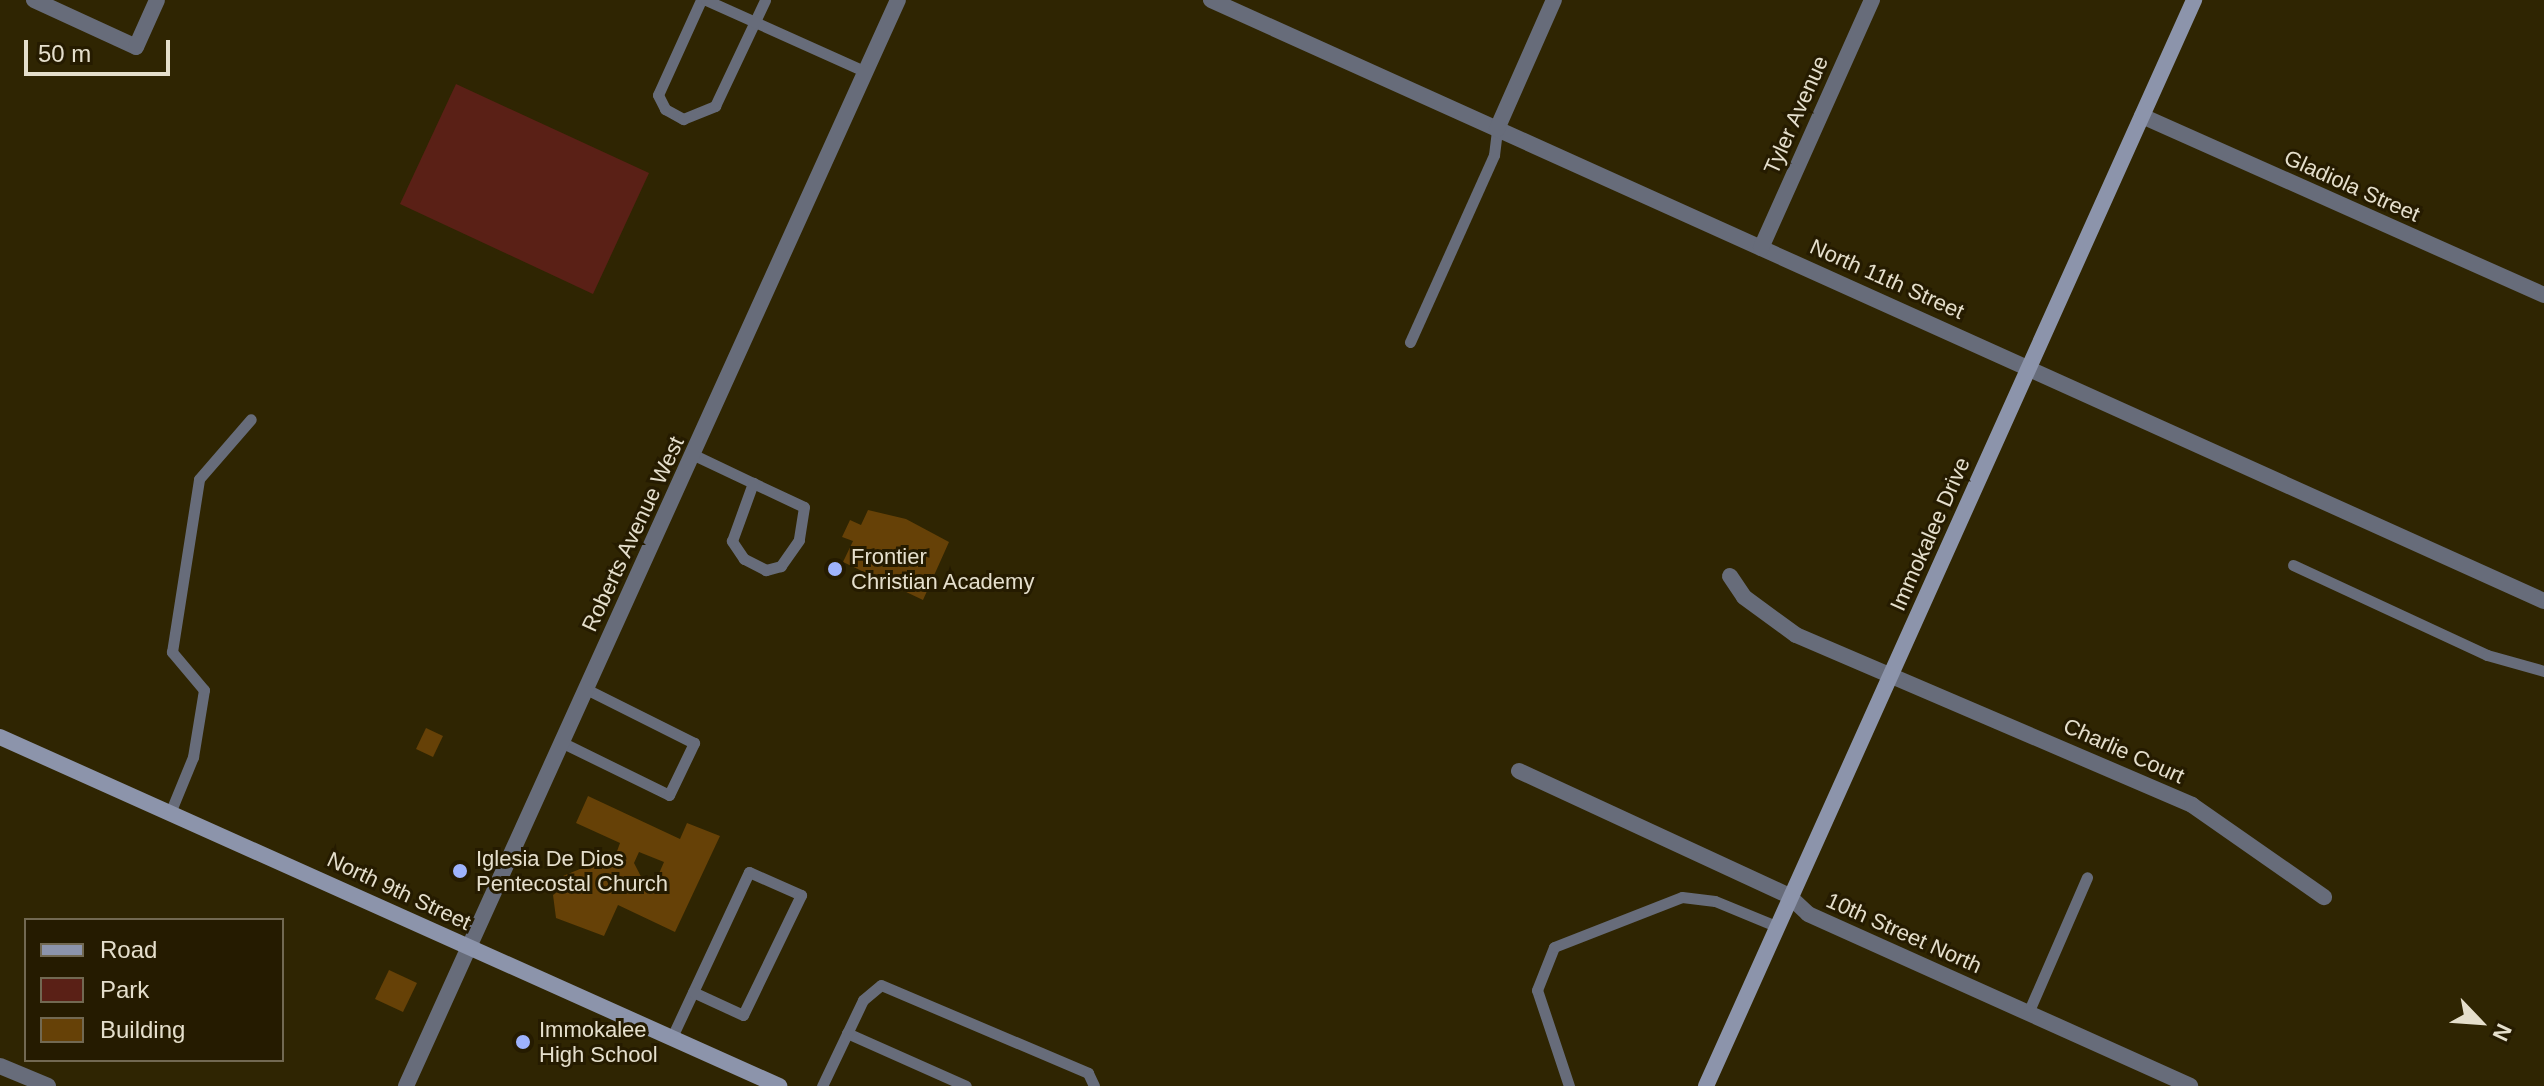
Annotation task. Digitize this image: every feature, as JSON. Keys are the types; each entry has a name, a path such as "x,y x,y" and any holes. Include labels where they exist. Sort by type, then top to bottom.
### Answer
{"street":[{"path":"34,0 136,47 157,0"},
{"name":"Roberts Avenue West","path":"406,1086 898,0"},
{"name":"North 11th Street","path":"1211,0 2544,601"},
{"path":"1497,129 1554,0"},
{"name":"Tyler Avenue","path":"1761,248 1872,0"},
{"name":"Immokalee Drive","path":"1706,1086 2194,0"},
{"name":"Gladiola Street","path":"2142,116 2544,295"},
{"name":"Charlie Court","path":"1730,576 1773,622 1889,678 2192,805 2324,897"},
{"name":"North 9th Street","path":"0,737 779,1086"},
{"name":"10th Street North","path":"1519,771 1789,896 1808,914 2190,1086"},
{"path":"0,1066 48,1086"}],"lane":[{"path":"765,0 755,22 715,106 683,119 665,109 658,95 704,0 755,22 866,72"},
{"path":"1410,342 1494,155 1497,129"},
{"path":"170,813 193,757 204,690 172,652 199,479 251,419"},
{"path":"694,455 804,507 799,540 781,566 766,570 744,559 732,541 753,483"},
{"path":"2293,565 2487,655 2544,671"},
{"path":"563,743 669,795 694,743 586,689"},
{"path":"672,1037 693,992 749,872 801,895 743,1015 693,992"},
{"path":"2028,1013 2087,877"},
{"path":"1569,1086 1537,990 1554,947 1682,897 1728,904 1776,926"},
{"path":"822,1086 870,989 881,985 1088,1073 1094,1086"},
{"path":"847,1033 966,1086"}],"green space":[{"path":"456,84 649,173 593,294 400,204"}],"building":[{"name":"Frontier Christian Academy","path":"868,510 906,519 949,542 923,600 843,562 853,541 842,537 850,520 861,525"},
{"path":"426,728 443,736 433,757 416,749"},
{"path":"588,796 680,839 687,823 720,836 675,932 618,905 604,936 556,918 553,895 563,888 563,876 616,854 620,843 576,823","holes":["639,852 664,862 650,894 634,863"]},
{"path":"389,970 417,983 403,1012 375,999"}],"place":[{"name":"Frontier Christian Academy","path":"835,569"},
{"name":"Iglesia De Dios Pentecostal Church","path":"460,871"},
{"name":"Immokalee High School","path":"523,1042"}]}
